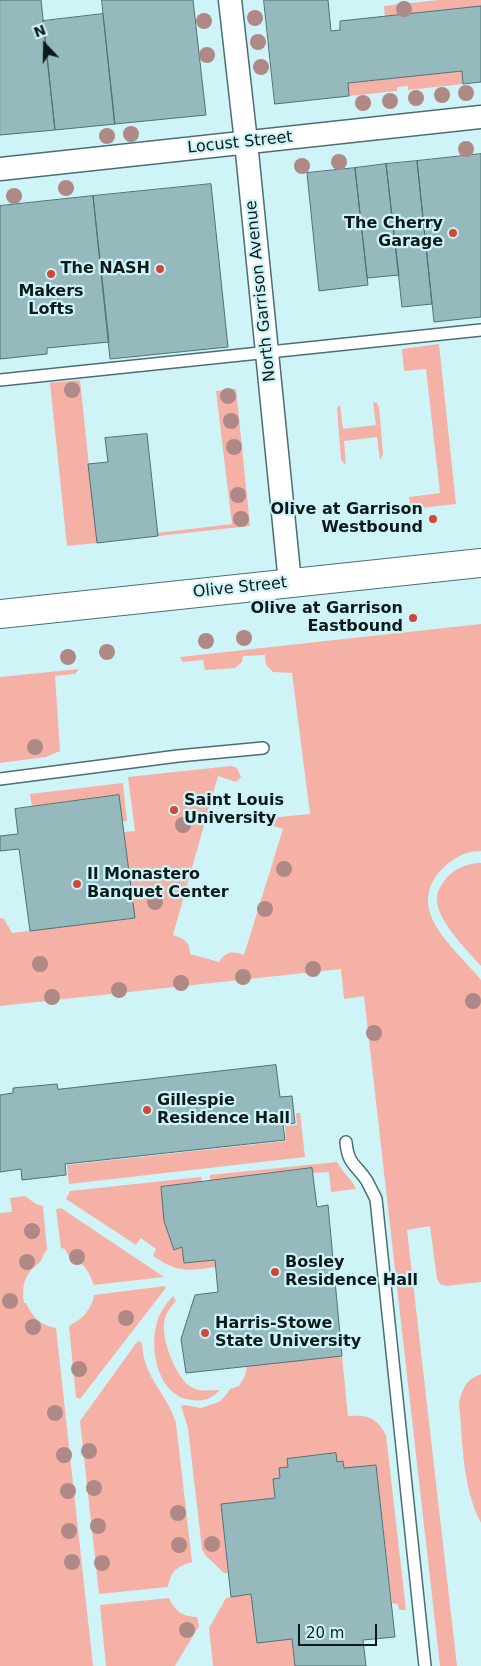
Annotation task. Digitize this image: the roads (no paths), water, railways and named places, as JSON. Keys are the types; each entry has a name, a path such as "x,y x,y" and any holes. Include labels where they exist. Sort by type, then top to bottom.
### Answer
{"main road":[{"name":"Olive Street","path":"0,614 481,563"}],"street":[{"name":"North Garrison Avenue","path":"230,0 290,583"},
{"name":"Locust Street","path":"0,169 481,117"}],"lane":[{"path":"0,380 481,330"},
{"path":"0,779 178,756 262,748"},
{"path":"346,1142 347,1154 352,1164 368,1182 376,1199 425,1666"}],"place":[{"name":"The Cherry Garage","path":"453,233"},
{"name":"The NASH","path":"160,269"},
{"name":"Makers Lofts","path":"51,274"},
{"name":"Olive at Garrison Westbound","path":"433,519"},
{"name":"Olive at Garrison Eastbound","path":"413,618"},
{"name":"Saint Louis University","path":"174,810"},
{"name":"Il Monastero Banquet Center","path":"77,884"},
{"name":"Gillespie Residence Hall","path":"147,1110"},
{"name":"Bosley Residence Hall","path":"275,1272"},
{"name":"Harris-Stowe State University","path":"205,1333"}]}
